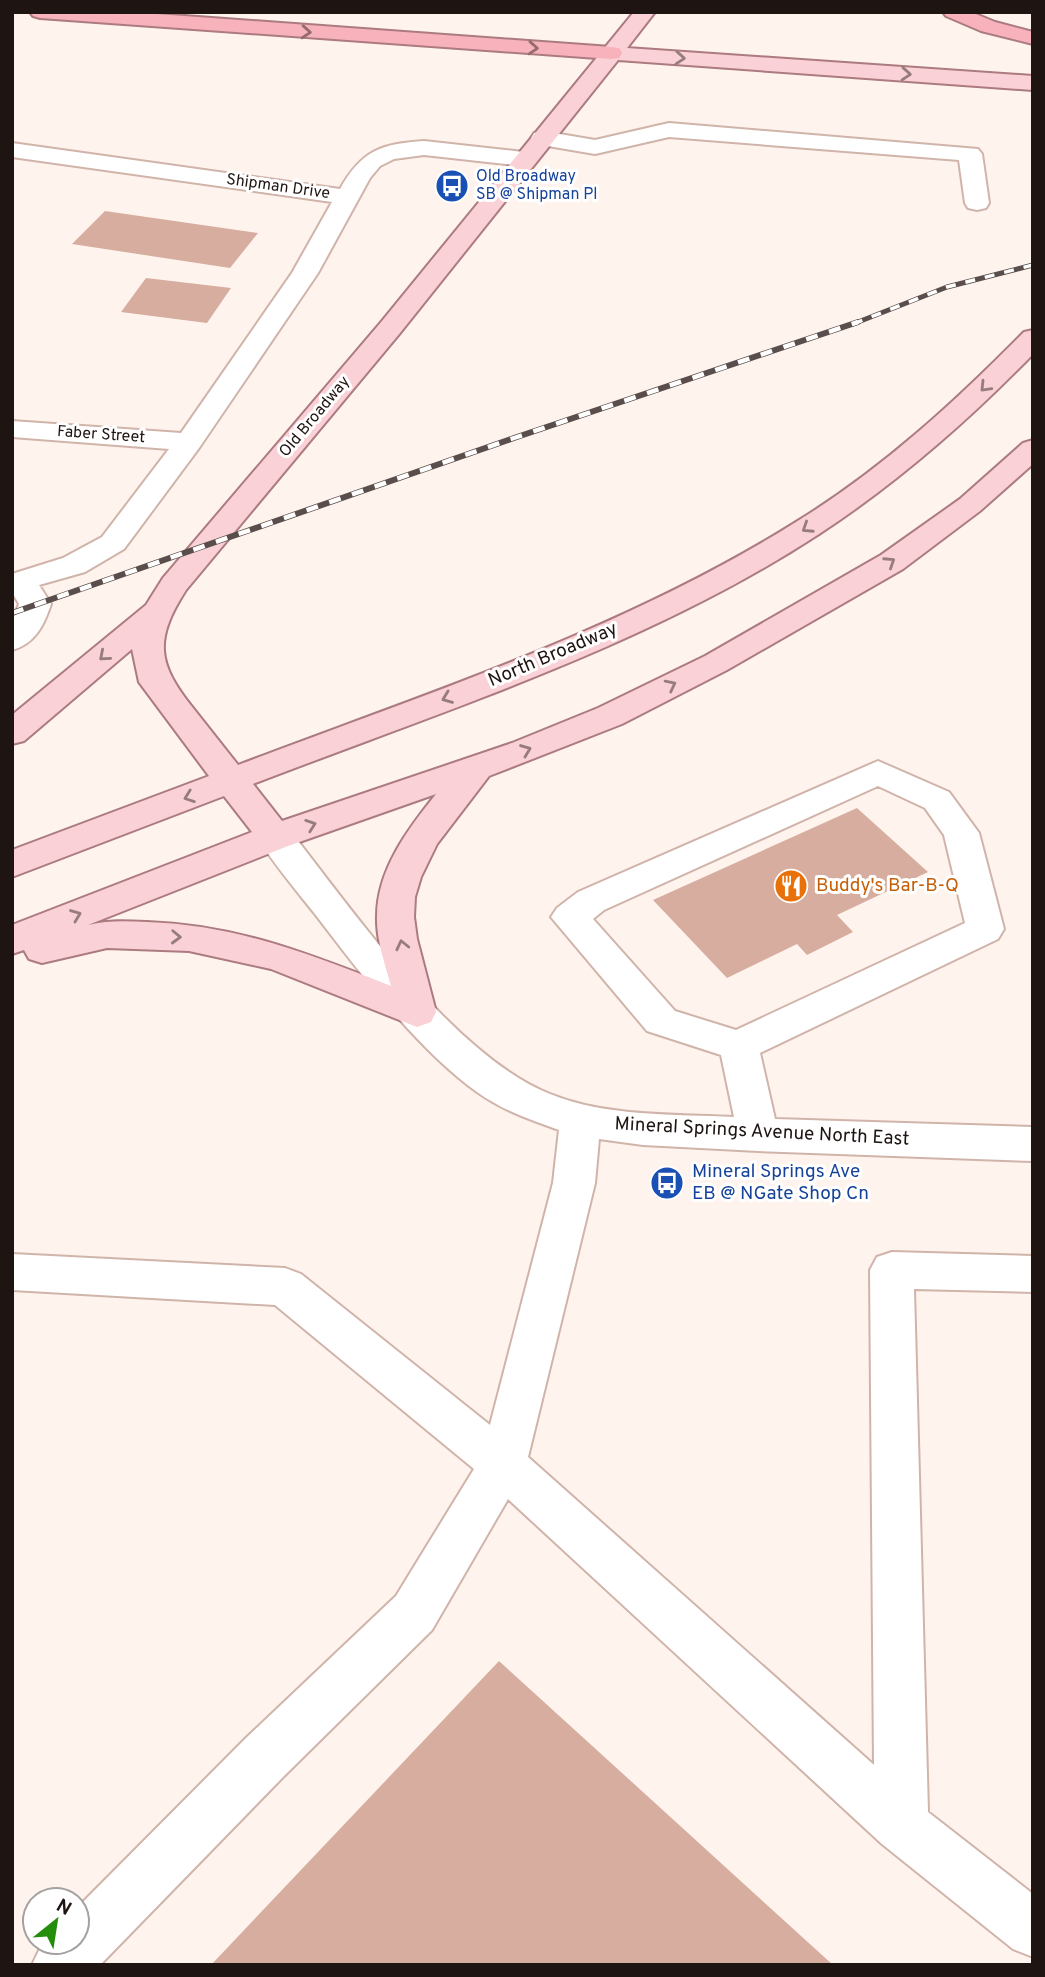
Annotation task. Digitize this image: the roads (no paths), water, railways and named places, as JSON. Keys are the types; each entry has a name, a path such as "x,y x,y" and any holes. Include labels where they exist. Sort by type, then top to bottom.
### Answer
{"highway":[{"path":"40,12 611,53"},
{"path":"953,12 988,27 1033,38"}],"main road":[{"name":"Old Broadway","path":"275,837 156,682 147,660 146,638 156,612 174,585 391,327 645,12"},
{"path":"611,53 1033,83"},
{"name":"North Broadway","path":"12,864 526,667 625,625 722,578 808,528 884,474 968,405 1033,338"},
{"path":"12,940 275,837 476,768 610,716 716,663 892,562 970,505 1033,449"},
{"path":"12,733 156,612"},
{"path":"417,1012 395,916 404,868 430,825 476,768"},
{"path":"12,955 107,934 189,937 279,957 417,1012"}],"street":[{"path":"542,138 596,147 669,131 970,155 977,203"},
{"name":"Shipman Drive","path":"12,150 347,197 372,160 398,150 422,149 524,159"},
{"path":"12,640 28,624 35,604 21,580 74,565 113,544 189,442 306,273 347,197"},
{"name":"Faber Street","path":"12,429 189,442"},
{"path":"862,796 913,806 961,833 985,929 739,1046 661,1021 570,917 591,901 615,910 862,796"},
{"name":"Mineral Springs Avenue North East","path":"275,837 399,994 470,1065 509,1093 538,1106 581,1119 628,1127 758,1135 1033,1144"},
{"path":"739,1046 758,1135"},
{"path":"60,1965 265,1757 414,1613 503,1464 574,1183 581,1119"},
{"path":"901,1825 892,1270 1033,1274"},
{"path":"12,1272 285,1287 503,1464 901,1825 1033,1929"}],"railway":[{"path":"853,324 947,287 1033,265"},
{"path":"12,613 514,438 858,322"}],"place":[{"name":"Old Broadway SB @ Shipman Pl","path":"452,186"},
{"name":"Buddy's Bar-B-Q","path":"791,886"},
{"name":"Mineral Springs Ave EB @ NGate Shop Cn","path":"667,1183"}]}
